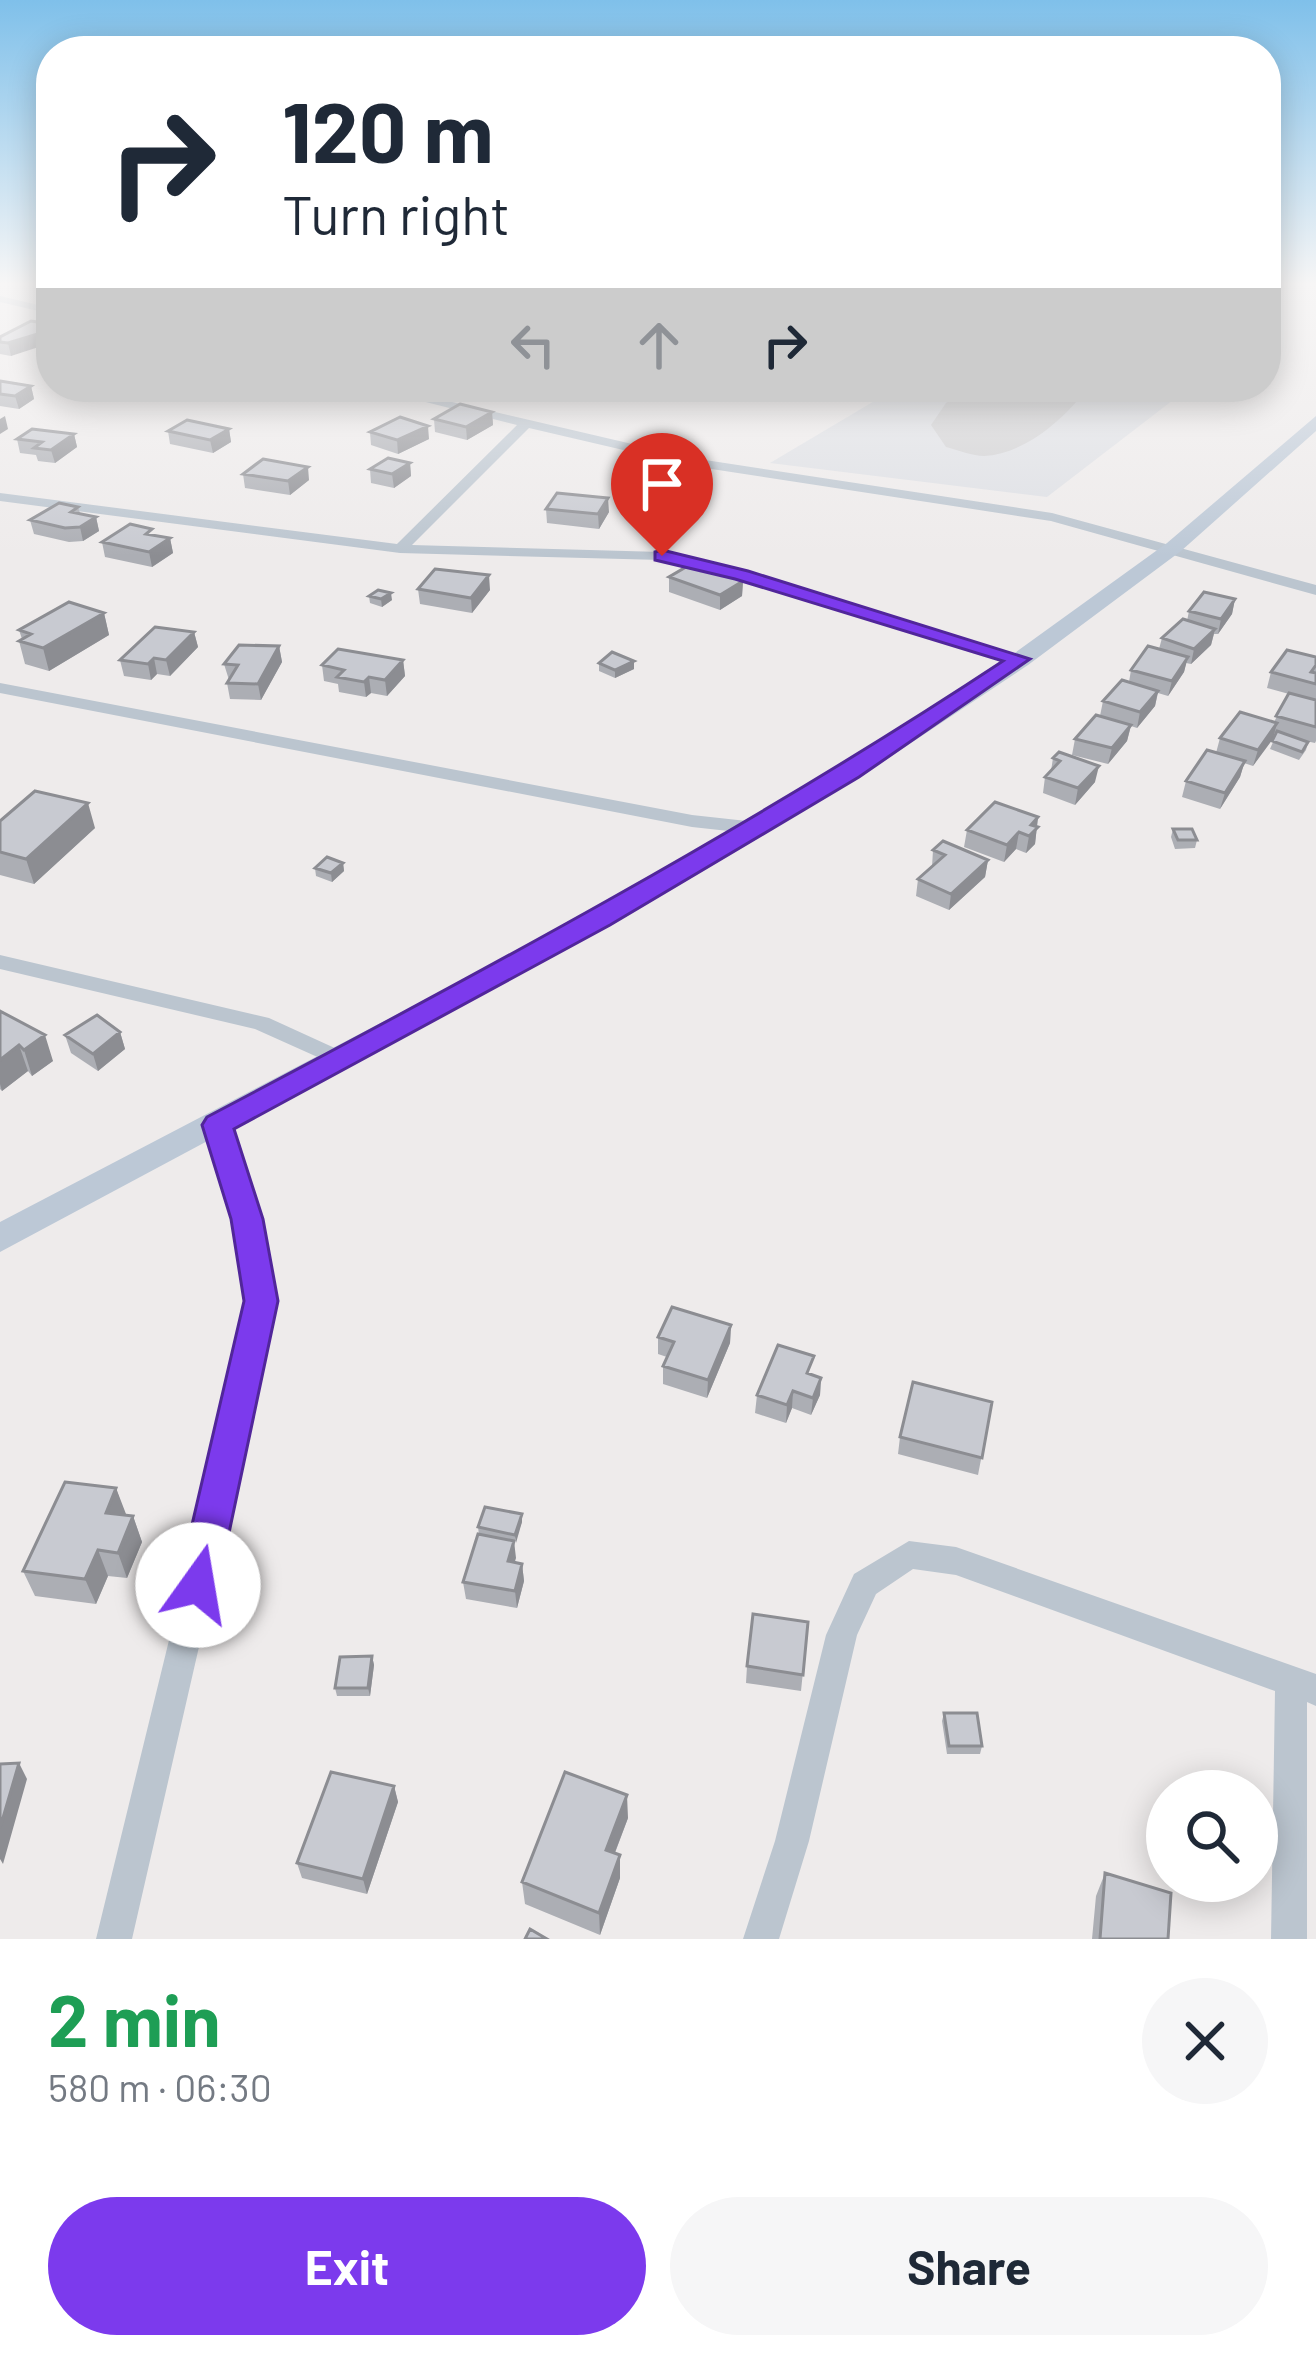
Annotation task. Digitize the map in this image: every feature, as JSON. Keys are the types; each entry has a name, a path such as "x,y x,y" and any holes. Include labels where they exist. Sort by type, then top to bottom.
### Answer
{"main road":[{"path":"0,1238 601,919 850,772 1020,659 1174,547 1316,422"}],"street":[{"path":"436,402 692,462 973,502 1174,547 1316,590"},
{"path":"400,549 526,423"},
{"path":"0,497 400,549 662,556 1020,659"},
{"path":"0,688 692,821 756,828"},
{"path":"0,962 261,1023 342,1060"},
{"path":"114,1939 261,1301 247,1219 218,1125"},
{"path":"761,1939 792,1841 842,1635 865,1584 908,1556 976,1567 1304,1687 1289,1939"}],"shaded area":[{"path":"873,402 1170,402 1047,497 770,463"}],"building":[{"path":"0,381 31,386 15,396 0,394"},
{"path":"460,404 492,412 466,427 434,419"},
{"path":"400,417 428,426 397,440 370,432"},
{"path":"187,420 229,429 210,440 168,431"},
{"path":"32,429 74,434 51,450 34,448 42,442 17,439"},
{"path":"388,458 410,463 392,474 370,469"},
{"path":"263,459 308,467 288,481 243,474"},
{"path":"557,493 608,498 598,514 546,509"},
{"path":"59,503 78,507 71,512 96,517 80,527 65,528 30,520"},
{"path":"130,524 152,529 146,534 170,538 149,552 102,542"},
{"path":"698,560 743,581 720,595 669,577"},
{"path":"435,569 489,575 471,598 418,589"},
{"path":"378,590 391,593 381,599 369,596"},
{"path":"1204,592 1235,599 1221,619 1189,611"},
{"path":"69,602 104,613 43,648 19,641 31,634 19,630"},
{"path":"1183,619 1215,629 1194,649 1162,638"},
{"path":"155,627 194,632 166,660 154,658 148,664 120,660"},
{"path":"239,645 279,646 258,684 227,683 238,665 224,664"},
{"path":"1148,646 1188,657 1172,681 1131,670"},
{"path":"338,649 403,660 385,680 369,677 364,682 337,677 344,670 322,665"},
{"path":"1287,650 1316,657 1311,672 1316,673 1316,684 1271,672"},
{"path":"612,652 634,661 615,670 599,663"},
{"path":"1122,680 1158,691 1140,712 1103,701"},
{"path":"1289,693 1316,700 1316,727 1276,716"},
{"path":"1240,712 1277,723 1258,750 1220,738"},
{"path":"1096,715 1131,725 1112,748 1075,739"},
{"path":"1277,731 1308,742 1302,752 1272,741"},
{"path":"1207,750 1245,761 1225,793 1186,781"},
{"path":"1059,752 1099,766 1078,788 1045,777 1060,761 1053,758"},
{"path":"35,791 88,803 26,859 0,852 0,821"},
{"path":"995,802 1038,817 1031,825 1038,827 1029,836 1019,832 1007,845 967,830"},
{"path":"1173,829 1192,829 1197,840 1178,840"},
{"path":"943,841 988,860 951,894 918,879 945,855 933,850"},
{"path":"327,857 343,863 331,873 315,868"},
{"path":"0,1011 45,1035 24,1050 19,1045 0,1060"},
{"path":"97,1015 120,1032 93,1054 65,1035"},
{"path":"672,1307 731,1325 708,1380 663,1366 674,1342 658,1337"},
{"path":"778,1345 814,1356 807,1373 821,1378 813,1398 793,1391 787,1405 757,1395"},
{"path":"913,1382 992,1402 982,1458 900,1437"},
{"path":"65,1482 116,1488 106,1513 133,1516 118,1553 98,1550 85,1579 23,1571"},
{"path":"485,1507 522,1514 515,1535 478,1527"},
{"path":"478,1534 514,1541 508,1561 522,1564 515,1591 463,1582"},
{"path":"753,1614 808,1622 803,1675 747,1666"},
{"path":"372,1656 368,1688 335,1688 340,1657"},
{"path":"944,1713 977,1713 982,1746 949,1746"},
{"path":"19,1763 0,1828 0,1764"},
{"path":"331,1772 394,1786 363,1879 297,1863"},
{"path":"565,1772 627,1795 606,1850 620,1855 599,1913 522,1882"},
{"path":"1105,1873 1146,1885 1146,1902 1170,1902 1168,1939 1100,1939"},
{"path":"530,1929 547,1939 525,1939"}],"runway":[{"path":"983,425 1016,402"}],"route":[{"path":"198,1585 261,1301 247,1219 218,1125 601,919 850,772 1020,659 710,566 662,556"}]}
